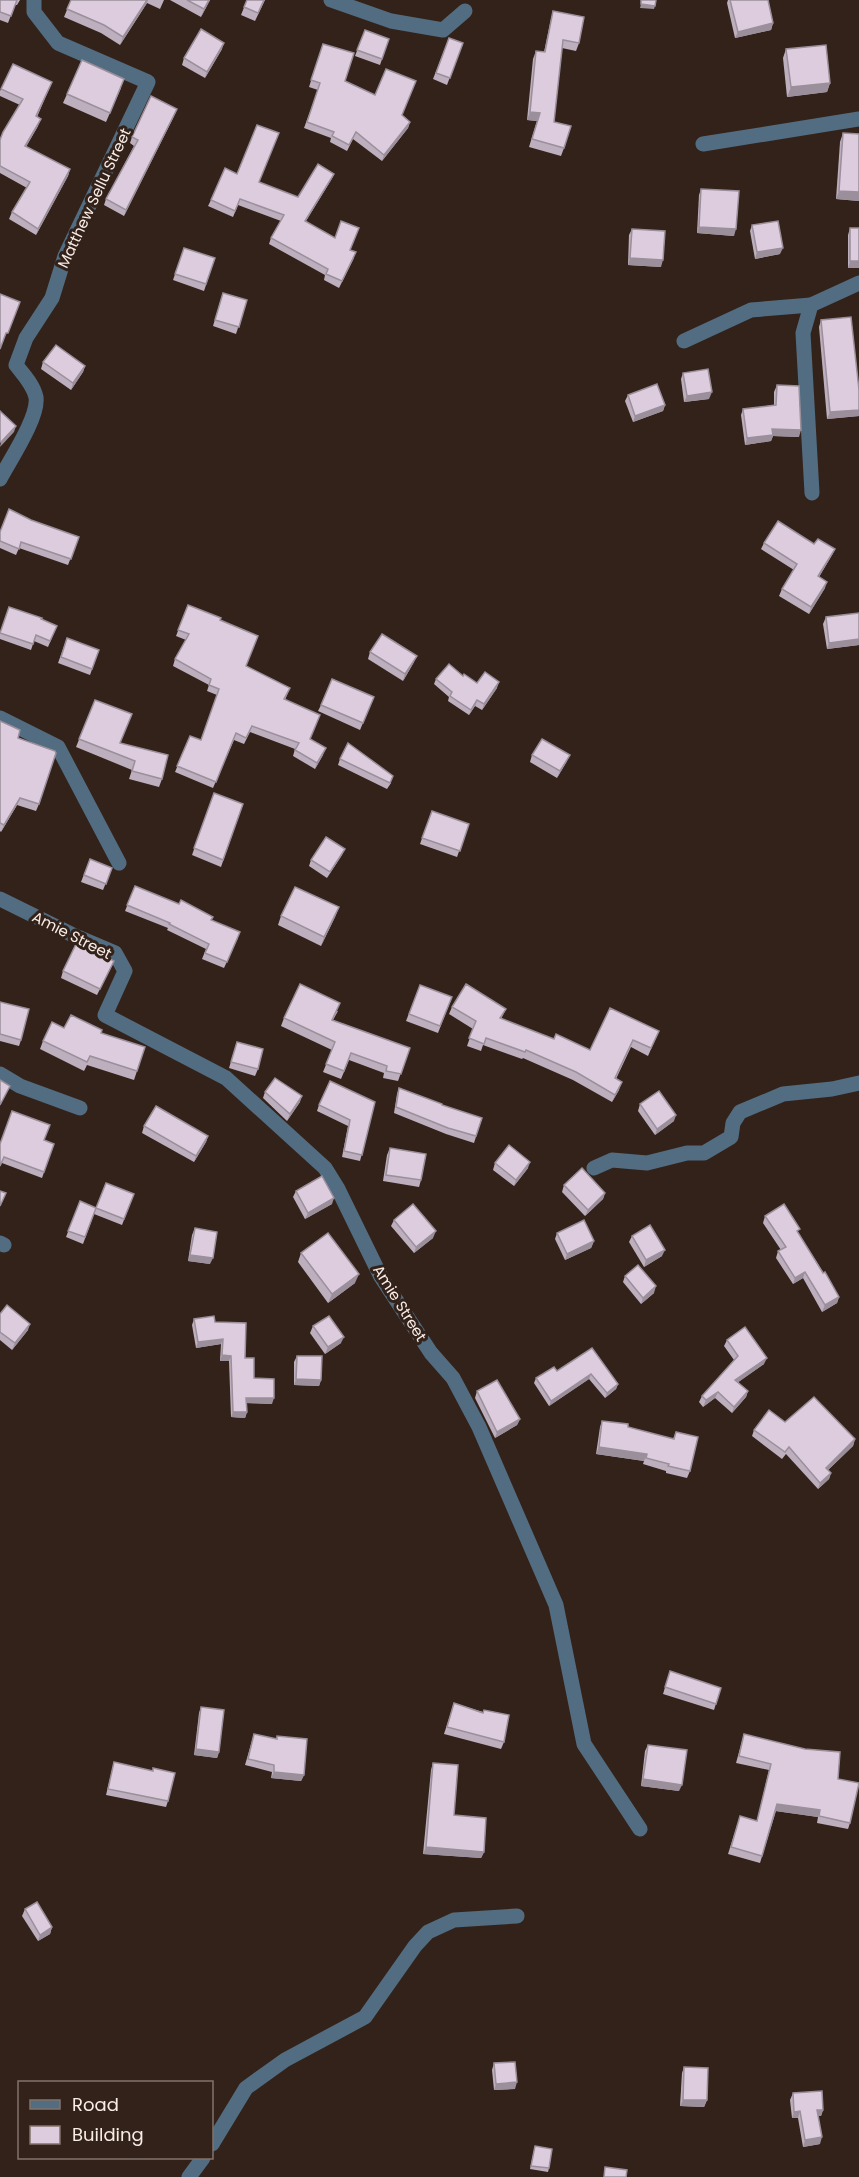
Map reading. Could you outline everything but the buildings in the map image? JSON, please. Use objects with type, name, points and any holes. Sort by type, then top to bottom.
[{"type":"street","name":"Matthew Sellu Street","points":[[0,478],[33,415],[36,398],[31,385],[16,365],[26,338],[52,298],[65,256],[148,82],[58,43],[34,12],[34,0]]},
{"type":"street","points":[[331,0],[392,21],[444,30],[465,11]]},
{"type":"street","points":[[703,144],[859,119]]},
{"type":"street","points":[[684,341],[751,310],[811,304],[859,284]]},
{"type":"street","points":[[811,304],[803,333],[812,493]]},
{"type":"street","points":[[0,718],[58,747],[118,862]]},
{"type":"street","name":"Amie Street","points":[[0,898],[75,936],[115,953],[125,971],[105,1016],[226,1078],[325,1167],[381,1277],[431,1353],[453,1378],[479,1427],[556,1605],[584,1744],[640,1829]]},
{"type":"street","points":[[0,1074],[20,1086],[80,1108]]},
{"type":"street","points":[[594,1168],[612,1160],[647,1163],[687,1153],[704,1153],[731,1137],[733,1123],[740,1112],[783,1094],[832,1089],[859,1083]]},
{"type":"street","points":[[213,2142],[246,2088],[285,2060],[365,2017],[415,1946],[428,1932],[454,1920],[517,1916]]},
{"type":"street","points":[[189,2177],[202,2159]]}]
